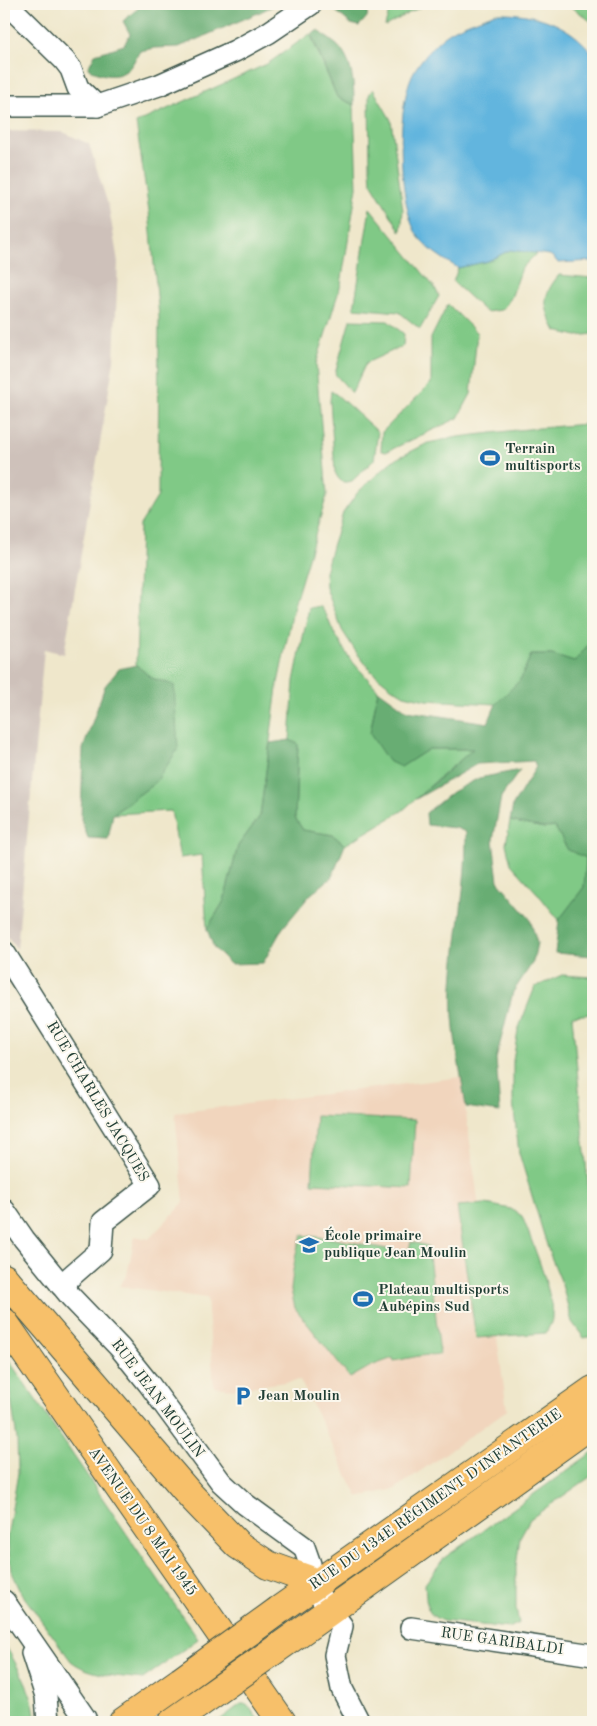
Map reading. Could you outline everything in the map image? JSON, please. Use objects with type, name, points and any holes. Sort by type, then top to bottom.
[{"type":"main road","points":[[4,1278],[192,1496],[238,1545],[268,1565],[310,1583]]},
{"type":"main road","name":"AVENUE DU 8 MAI 1945","points":[[4,1322],[282,1722]]},
{"type":"main road","name":"RUE DU 134E RÉGIMENT D'INFANTERIE","points":[[123,1722],[279,1610],[310,1583],[593,1390]]},
{"type":"main road","name":"RUE DU 134E RÉGIMENT D'INFANTERIE","points":[[173,1722],[296,1635],[336,1618],[376,1579],[593,1423]]},
{"type":"street","points":[[7,4],[64,60],[71,70],[78,88],[97,106]]},
{"type":"street","points":[[4,106],[97,106],[159,85],[235,51],[268,33],[311,4]]},
{"type":"street","name":"RUE CHARLES JACQUES","points":[[4,952],[150,1185],[103,1222],[101,1250],[61,1285]]},
{"type":"street","name":"RUE JEAN MOULIN","points":[[4,1210],[24,1239],[61,1285],[120,1348],[149,1384],[221,1482],[245,1504],[304,1547],[310,1564],[310,1583]]},
{"type":"street","points":[[310,1583],[336,1618],[335,1654],[342,1690],[359,1722]]},
{"type":"street","points":[[4,1601],[86,1722]]},
{"type":"street","name":"RUE GARIBALDI","points":[[410,1628],[593,1656]]},
{"type":"street","points":[[24,1632],[46,1696],[48,1722]]},
{"type":"shaded area","points":[[4,131],[63,132],[89,144],[109,208],[118,262],[114,360],[64,654],[44,649],[17,949],[4,932]]},
{"type":"shaded area","name":"École primaire publique Jean Moulin","points":[[461,1077],[507,1410],[395,1489],[358,1497],[300,1380],[234,1389],[214,1387],[207,1298],[119,1286],[127,1275],[135,1236],[149,1239],[184,1202],[175,1113]]},
{"type":"green space","points":[[143,4],[277,4],[179,47],[154,48],[140,51],[130,67],[117,75],[97,73],[88,68],[95,54],[124,45],[130,34],[123,21]]},
{"type":"green space","points":[[339,4],[370,4],[367,17],[359,26],[351,24],[332,8]]},
{"type":"green space","points":[[391,4],[426,4],[385,26]]},
{"type":"green space","points":[[568,4],[593,4],[593,23]]},
{"type":"green space","points":[[319,30],[337,45],[346,58],[352,73],[354,105],[337,97],[311,34]]},
{"type":"green space","points":[[310,34],[337,97],[354,105],[357,187],[341,284],[316,364],[327,495],[294,605],[277,688],[260,816],[238,846],[224,901],[207,929],[202,855],[180,858],[171,811],[113,814],[156,782],[173,685],[152,678],[136,665],[140,525],[158,496],[159,317],[149,211],[136,123],[267,64]]},
{"type":"green space","points":[[373,89],[391,120],[403,210],[401,232],[371,183],[369,95]]},
{"type":"green space","points":[[370,208],[435,288],[439,296],[420,329],[399,312],[354,308]]},
{"type":"green space","points":[[510,250],[537,253],[522,268],[511,298],[502,310],[486,312],[453,282],[458,268],[488,261]]},
{"type":"green space","points":[[559,275],[593,278],[593,334],[577,336],[556,331],[548,315],[546,302],[549,290]]},
{"type":"green space","points":[[448,304],[477,333],[471,394],[458,418],[386,452],[381,451],[382,432],[431,383],[431,338]]},
{"type":"green space","points":[[350,320],[388,321],[404,334],[403,346],[366,363],[352,393],[335,374]]},
{"type":"green space","points":[[331,391],[378,432],[374,460],[349,482],[341,481],[335,472]]},
{"type":"green space","points":[[593,424],[593,639],[574,662],[552,655],[531,655],[520,680],[496,704],[426,700],[404,695],[372,672],[342,630],[326,588],[325,572],[343,513],[358,492],[392,461],[428,443],[458,437]]},
{"type":"green space","points":[[320,606],[350,659],[378,690],[370,734],[401,767],[429,749],[474,749],[402,811],[345,845],[333,835],[303,830],[295,818],[298,745],[290,740],[294,681],[309,608]]},
{"type":"green space","points":[[593,639],[593,956],[555,953],[559,920],[584,887],[586,858],[568,850],[555,827],[544,828],[510,821],[513,805],[536,767],[534,761],[477,764],[416,799],[473,749],[429,749],[401,767],[388,761],[370,734],[378,690],[407,711],[488,723],[496,704],[520,680],[531,655],[552,655],[574,662]]},
{"type":"green space","points":[[136,665],[152,678],[174,685],[178,749],[156,782],[113,814],[108,839],[88,838],[81,819],[83,749],[105,686],[119,669]]},
{"type":"green space","points":[[290,740],[298,744],[295,818],[303,830],[333,835],[345,845],[332,877],[310,895],[282,929],[263,963],[230,964],[214,948],[207,929],[224,901],[238,846],[260,816],[270,743]]},
{"type":"green space","points":[[520,770],[501,797],[493,840],[498,881],[530,919],[537,943],[533,962],[513,992],[496,1059],[500,1112],[466,1107],[454,1031],[452,1000],[454,966],[465,870],[466,832],[456,828],[427,825],[426,813],[452,792],[479,778]]},
{"type":"green space","points":[[510,821],[544,828],[555,827],[568,850],[587,858],[584,887],[559,920],[511,864],[506,844]]},
{"type":"green space","points":[[562,975],[593,977],[593,1014],[572,1016],[593,1237],[593,1336],[584,1338],[572,1322],[561,1281],[549,1252],[519,1153],[513,1102],[513,1061],[518,1030],[535,987]]},
{"type":"green space","points":[[316,1116],[415,1120],[411,1188],[312,1183]]},
{"type":"green space","points":[[486,1204],[511,1209],[522,1216],[541,1267],[552,1308],[551,1324],[546,1333],[476,1338],[457,1206]]},
{"type":"green space","name":"Plateau multisports Aubépins Sud","points":[[302,1235],[335,1239],[408,1253],[411,1242],[428,1246],[440,1354],[394,1361],[393,1358],[371,1366],[350,1378],[295,1308],[291,1290],[297,1249]]},
{"type":"green space","points":[[4,1353],[198,1639],[143,1679],[87,1670],[71,1661],[22,1594],[11,1570],[7,1538],[18,1473],[17,1439]]},
{"type":"green space","points":[[593,1452],[593,1475],[530,1519],[520,1537],[516,1567],[516,1609],[519,1623],[509,1628],[443,1621],[432,1615],[427,1606],[425,1584],[444,1558]]},
{"type":"green space","points":[[4,1643],[30,1694],[35,1714],[34,1722],[4,1722]]},
{"type":"green space","points":[[241,1704],[247,1704],[260,1722],[217,1722]]},
{"type":"water","points":[[495,13],[537,17],[562,27],[573,34],[593,54],[593,261],[558,263],[550,255],[510,250],[488,261],[458,268],[423,243],[415,231],[409,216],[402,174],[401,149],[402,125],[409,83],[423,58],[445,35],[461,26]]},
{"type":"place","name":"Terrain multisports","points":[[490,458]]},
{"type":"place","name":"École primaire publique Jean Moulin","points":[[309,1245]]},
{"type":"place","name":"Plateau multisports Aubépins Sud","points":[[363,1299]]},
{"type":"place","name":"Jean Moulin","points":[[243,1396]]}]
